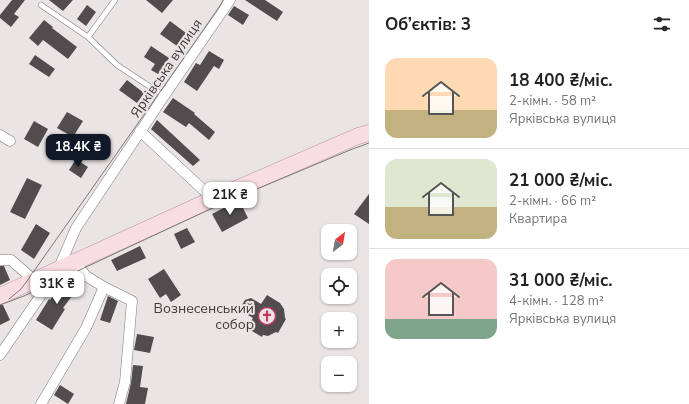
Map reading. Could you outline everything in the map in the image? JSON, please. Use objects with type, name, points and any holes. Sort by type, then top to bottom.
[{"type":"main road","points":[[0,296],[213,199],[358,136],[369,133]]},
{"type":"street","name":"Ярківська вулиця","points":[[0,355],[58,270],[76,228],[140,131],[230,0]]},
{"type":"street","points":[[140,131],[213,199]]},
{"type":"street","points":[[0,135],[10,141]]},
{"type":"street","points":[[0,260],[11,260],[35,280]]},
{"type":"street","points":[[75,262],[86,276],[132,301],[125,382],[119,404]]},
{"type":"street","points":[[42,404],[86,328],[104,287]]},
{"type":"lane","points":[[88,37],[115,0]]},
{"type":"lane","points":[[41,5],[88,37],[117,65],[164,96]]},
{"type":"building","points":[[12,0],[25,0],[14,14],[19,17],[11,27],[0,18],[0,15]]},
{"type":"building","points":[[49,0],[73,0],[63,11]]},
{"type":"building","points":[[146,0],[173,0],[162,13]]},
{"type":"building","points":[[245,0],[265,0],[283,12],[277,21]]},
{"type":"building","points":[[87,5],[96,12],[86,26],[77,19]]},
{"type":"building","points":[[234,6],[249,15],[243,25],[228,15]]},
{"type":"building","points":[[44,20],[77,47],[68,59],[43,40],[38,46],[29,38]]},
{"type":"building","points":[[170,21],[186,33],[177,46],[160,34]]},
{"type":"building","points":[[151,46],[169,58],[158,74],[151,70],[155,64],[144,57]]},
{"type":"building","points":[[209,51],[224,60],[219,69],[214,66],[197,91],[184,82],[196,63],[200,65]]},
{"type":"building","points":[[35,55],[55,69],[49,77],[29,64]]},
{"type":"building","points":[[127,80],[144,93],[137,103],[119,90]]},
{"type":"building","points":[[173,98],[195,113],[194,114],[215,132],[209,140],[189,123],[186,127],[163,112]]},
{"type":"building","points":[[67,112],[83,121],[73,137],[57,128]]},
{"type":"building","points":[[157,120],[200,160],[193,166],[151,129]]},
{"type":"building","points":[[34,121],[48,129],[38,147],[24,139]]},
{"type":"building","points":[[76,159],[88,167],[81,178],[69,170]]},
{"type":"building","points":[[27,178],[42,185],[25,219],[10,212]]},
{"type":"building","points":[[369,194],[369,224],[354,214]]},
{"type":"building","points":[[239,200],[248,218],[222,232],[212,214]]},
{"type":"building","points":[[36,224],[50,233],[34,259],[21,250]]},
{"type":"building","points":[[187,228],[195,242],[181,249],[174,234]]},
{"type":"building","points":[[140,246],[146,258],[117,271],[111,260]]},
{"type":"building","points":[[0,266],[4,266],[10,280],[0,285]]},
{"type":"building","points":[[164,269],[181,295],[171,302],[166,294],[160,298],[148,279]]},
{"type":"building","points":[[66,279],[78,288],[63,308],[65,309],[52,330],[36,320],[49,299],[50,300]]},
{"type":"building","name":"Вознесенський собор","points":[[267,295],[280,303],[284,309],[286,319],[278,333],[276,332],[268,336],[263,335],[262,337],[247,328],[253,318],[243,312],[242,305],[245,300],[251,298],[261,304]]},
{"type":"building","points":[[108,296],[118,301],[110,323],[100,320]]},
{"type":"building","points":[[0,305],[3,305],[10,320],[0,325]]},
{"type":"building","points":[[137,334],[154,337],[150,353],[134,350]]},
{"type":"building","points":[[133,365],[143,366],[140,387],[148,388],[145,404],[126,404],[131,383]]},
{"type":"building","points":[[60,385],[74,394],[68,404],[54,395]]},
{"type":"tram line","points":[[9,299],[21,289],[27,281],[219,8],[223,0]]},
{"type":"tram line","points":[[0,305],[24,296],[221,204],[369,143]]},
{"type":"place","name":"Вознесенський собор","points":[[267,316]]}]
